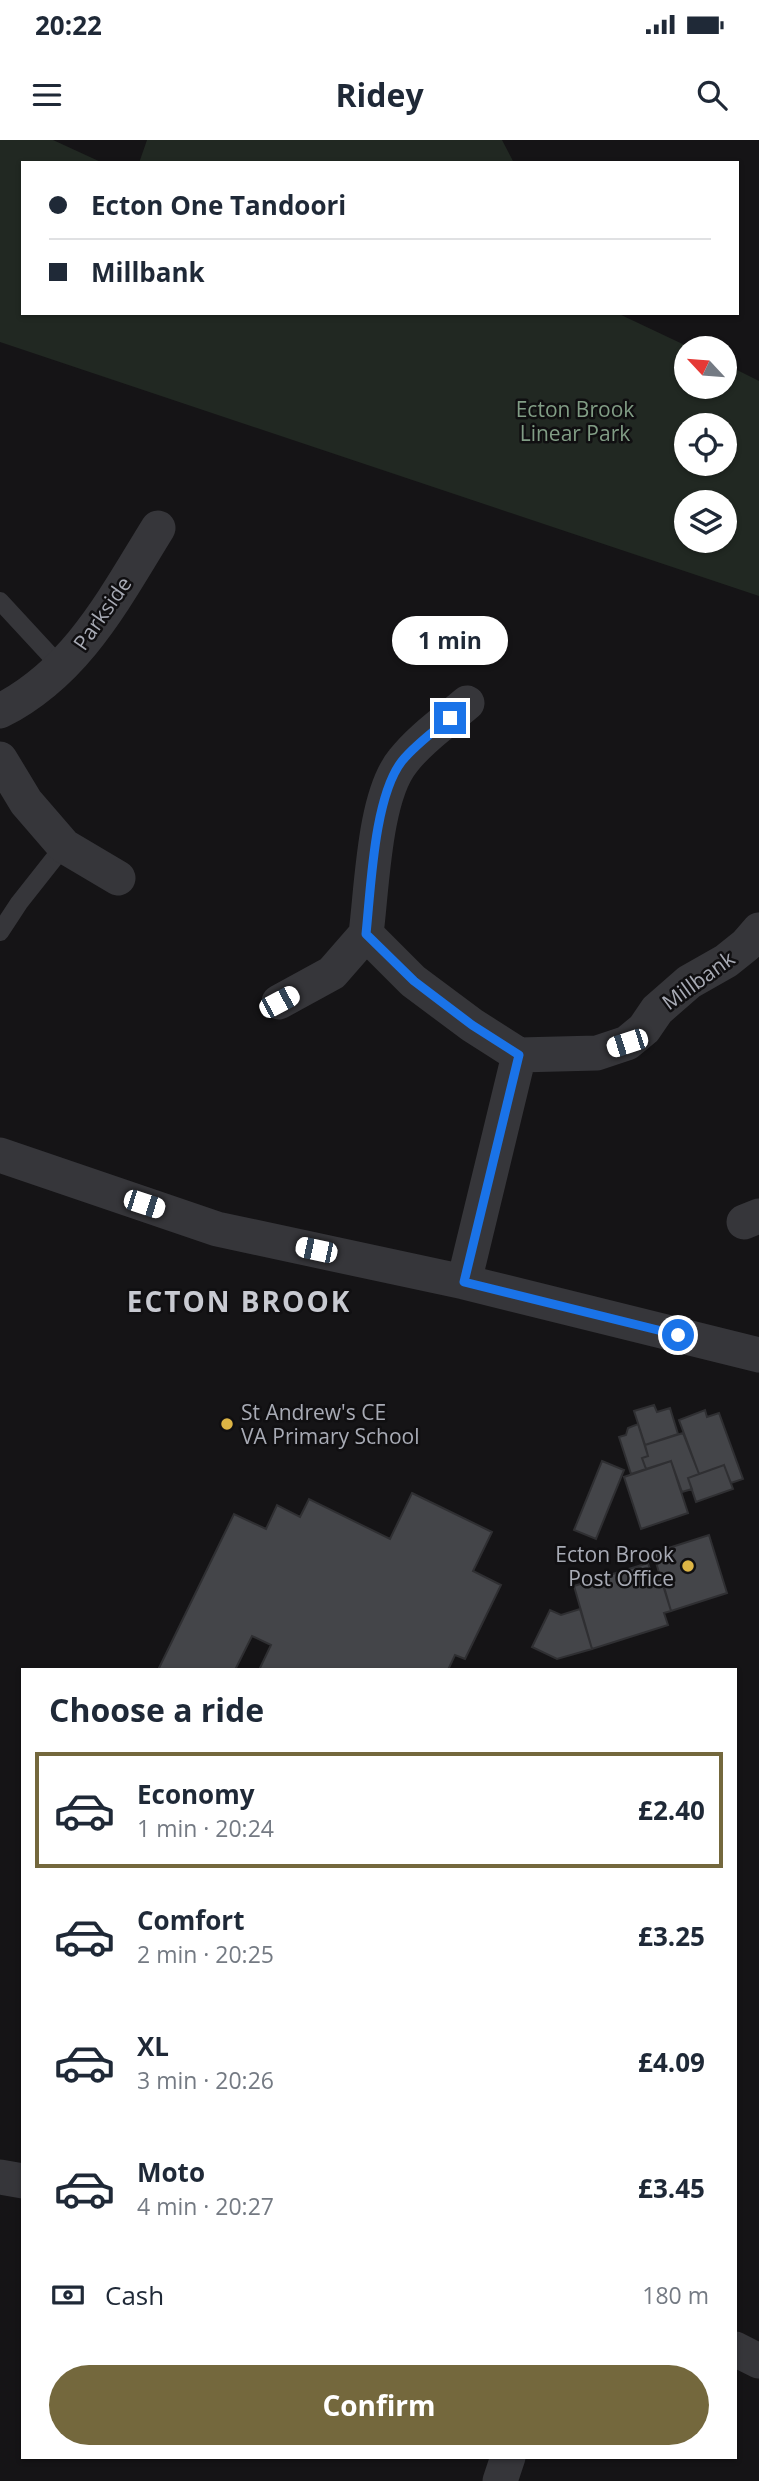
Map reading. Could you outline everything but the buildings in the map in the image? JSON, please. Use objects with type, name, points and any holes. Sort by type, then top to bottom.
[{"type":"street","name":"Parkside","points":[[0,711],[27,696],[83,645],[158,528]]},
{"type":"street","points":[[279,1002],[332,973],[366,934],[380,814],[393,777],[402,761],[467,703]]},
{"type":"street","points":[[0,759],[26,802],[64,846],[118,878]]},
{"type":"street","name":"Millbank","points":[[519,1055],[597,1053],[627,1043],[644,1029],[657,1010],[689,982],[726,961],[759,930]]},
{"type":"street","points":[[366,934],[414,981],[472,1025],[519,1055],[464,1282]]},
{"type":"street","points":[[0,1155],[217,1229],[464,1282],[759,1355]]},
{"type":"street","points":[[0,2177],[21,2181]]},
{"type":"street","points":[[737,2350],[759,2361]]},
{"type":"street","points":[[500,2481],[507,2459]]},
{"type":"lane","points":[[0,601],[61,667]]},
{"type":"lane","points":[[0,932],[64,846]]},
{"type":"green space","name":"Ecton Brook Linear Park","points":[[0,140],[53,140],[99,161],[21,161],[21,315],[621,315],[674,340],[674,399],[737,399],[737,370],[759,381],[759,596],[0,342]]},
{"type":"green space","points":[[147,140],[502,140],[513,161],[140,161]]},
{"type":"place","name":"St Andrew's CE VA Primary School","points":[[227,1424]]},
{"type":"place","name":"Ecton Brook Post Office","points":[[688,1566]]},
{"type":"district","name":"ECTON BROOK","points":[[239,1301]]},
{"type":"route","points":[[450,718],[402,761],[386,793],[380,814],[366,934],[414,981],[472,1025],[519,1055],[464,1282],[678,1335]]}]
